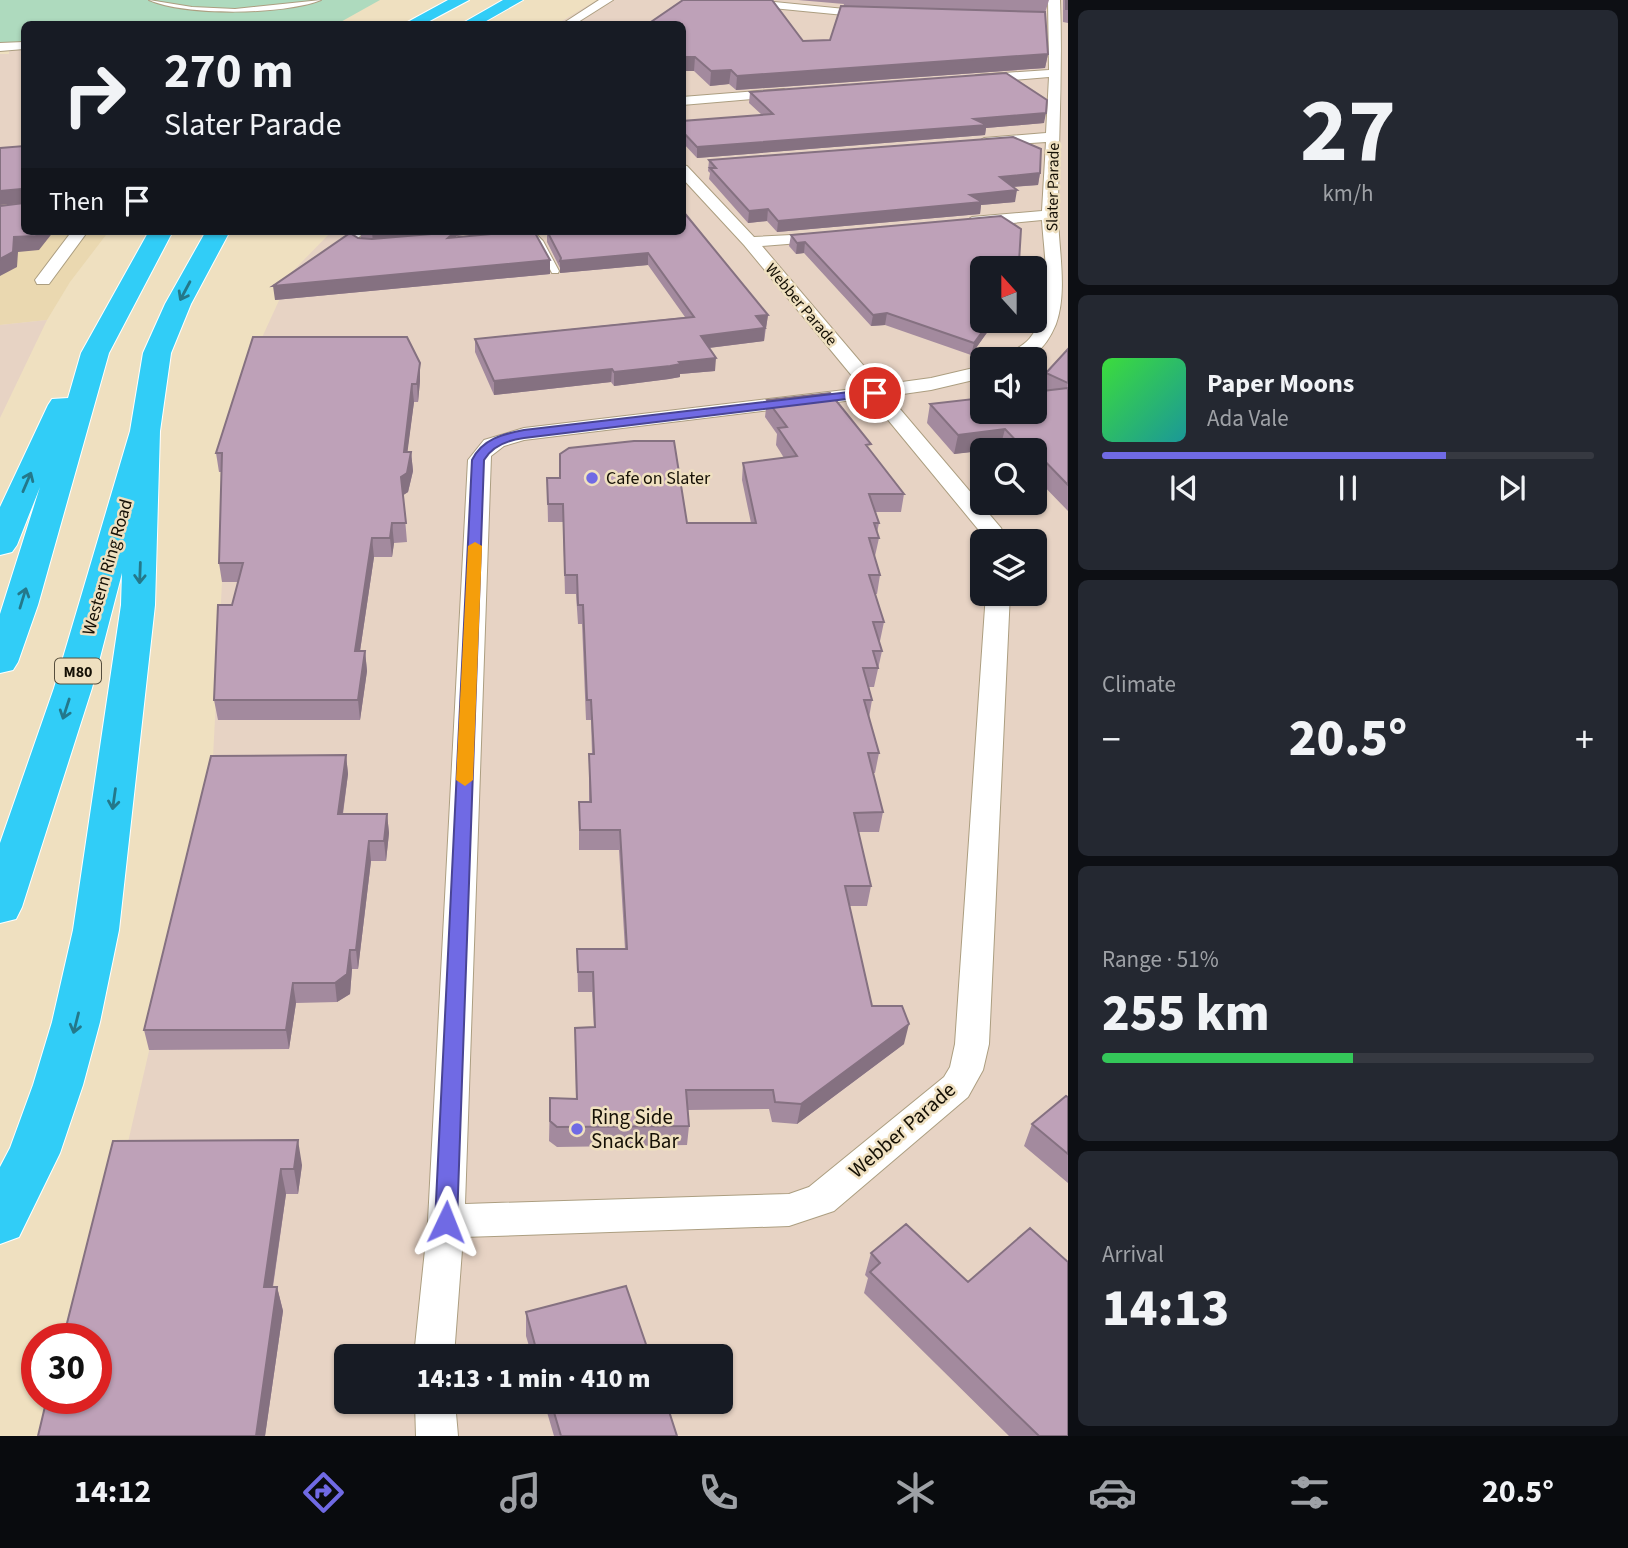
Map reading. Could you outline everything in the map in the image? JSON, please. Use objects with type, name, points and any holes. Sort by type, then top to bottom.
[{"type":"highway","points":[[416,21],[453,0]]},
{"type":"highway","points":[[417,21],[461,0]]},
{"type":"highway","points":[[458,21],[497,0]]},
{"type":"highway","points":[[476,21],[515,0]]},
{"type":"highway","points":[[0,545],[44,440],[159,235]]},
{"type":"highway","name":"Western Ring Road","points":[[0,906],[73,688],[145,431],[157,353],[178,304],[216,235]]},
{"type":"highway","points":[[0,662],[21,605],[95,353]]},
{"type":"highway","points":[[0,1220],[34,1153],[58,1085],[76,1022],[96,930],[138,605],[145,431]]},
{"type":"street","points":[[573,21],[607,0]]},
{"type":"street","points":[[720,0],[883,15]]},
{"type":"street","name":"Slater Parade","points":[[1030,347],[1036,343],[1047,324],[1054,302],[1050,215],[1054,73],[1049,20],[1054,0]]},
{"type":"street","points":[[1,51],[21,47]]},
{"type":"street","points":[[957,80],[1054,73]]},
{"type":"street","points":[[686,100],[792,92]]},
{"type":"street","points":[[967,144],[1052,137]]},
{"type":"street","name":"Webber Parade","points":[[687,167],[990,529]]},
{"type":"street","points":[[953,224],[1050,215]]},
{"type":"street","points":[[751,242],[843,234]]},
{"type":"street","points":[[43,280],[77,235]]},
{"type":"street","points":[[436,1344],[446,1222],[478,460],[482,451],[505,438],[524,434],[875,393],[970,375]]},
{"type":"street","name":"Webber Parade","points":[[446,1222],[789,1210],[821,1199],[956,1087],[966,1070],[972,1044],[997,606]]},
{"type":"street","points":[[436,1414],[437,1436]]},
{"type":"lane","points":[[152,0],[189,7],[229,9],[274,7],[318,0]]},
{"type":"lane","points":[[357,235],[352,240],[362,247],[373,248]]},
{"type":"lane","points":[[533,235],[555,271]]},
{"type":"shaded area","points":[[597,0],[1068,0],[1068,1436],[57,1436],[80,1414],[112,1414],[112,1323],[99,1323],[126,1151],[212,777],[222,582],[254,355],[292,272],[328,235],[686,235],[686,21],[562,21]]},
{"type":"shaded area","points":[[21,43],[21,160],[0,162],[0,54],[9,54],[9,44]]},
{"type":"shaded area","points":[[21,160],[21,235],[106,235],[70,282],[47,320],[0,325],[0,161]]},
{"type":"shaded area","points":[[47,320],[0,418],[0,325]]},
{"type":"green space","points":[[0,0],[380,0],[342,21],[21,21],[21,43],[0,45]]},
{"type":"building","points":[[683,0],[772,0],[803,41],[830,40],[841,6],[1045,12],[1048,54],[737,76],[731,70],[711,71],[695,57],[686,57],[686,21],[652,21]]},
{"type":"building","points":[[1006,73],[1047,100],[1046,113],[974,119],[987,125],[697,147],[686,135],[686,121],[773,114],[750,92]]},
{"type":"building","points":[[1013,137],[1041,149],[1040,173],[1000,177],[1017,190],[970,195],[982,202],[778,221],[768,209],[749,211],[710,168],[716,168],[709,160]]},
{"type":"building","points":[[21,146],[21,189],[0,191],[0,148]]},
{"type":"building","points":[[21,203],[21,235],[37,235],[14,237],[13,252],[0,259],[0,206]]},
{"type":"building","points":[[686,215],[768,315],[756,316],[765,328],[701,336],[716,358],[614,372],[612,369],[494,381],[475,339],[694,317],[648,253],[560,261],[549,235],[686,235]]},
{"type":"building","points":[[1001,216],[1021,229],[1019,256],[970,256],[970,333],[981,333],[974,343],[887,313],[873,315],[805,242],[797,243],[791,235]]},
{"type":"building","points":[[347,235],[372,239],[452,235],[448,238],[536,235],[550,260],[273,286]]},
{"type":"building","points":[[253,337],[407,337],[420,363],[417,384],[412,384],[404,452],[411,452],[407,473],[401,477],[406,523],[392,523],[390,538],[372,538],[355,651],[365,651],[358,700],[214,700],[218,605],[232,605],[243,563],[219,563],[222,453],[216,453]]},
{"type":"building","points":[[1068,349],[1068,383],[1047,372]]},
{"type":"building","points":[[1068,388],[1068,485],[1047,463],[1047,438],[1014,438],[1005,429],[958,435],[930,404],[970,399],[970,424],[1047,424],[1047,390]]},
{"type":"building","points":[[830,393],[871,444],[866,445],[904,494],[869,494],[879,523],[874,523],[879,538],[869,538],[880,575],[869,575],[884,622],[873,622],[882,651],[873,651],[878,668],[863,668],[872,700],[864,700],[879,753],[868,753],[883,812],[854,813],[871,886],[845,886],[872,1006],[902,1006],[909,1024],[801,1104],[775,1102],[773,1090],[686,1090],[689,1126],[557,1127],[550,1121],[550,1098],[577,1099],[575,1028],[595,1027],[593,972],[578,972],[577,949],[627,949],[620,830],[580,830],[579,802],[591,802],[589,754],[594,754],[591,700],[587,700],[583,605],[578,605],[577,575],[565,575],[563,504],[548,504],[547,478],[560,478],[560,454],[569,448],[634,441],[674,441],[687,523],[756,523],[743,463],[797,456],[778,428],[787,427],[767,400]]},
{"type":"building","points":[[346,755],[338,814],[387,814],[384,841],[369,841],[356,950],[350,950],[347,974],[335,983],[293,983],[286,1030],[144,1030],[211,756]]},
{"type":"building","points":[[1068,1097],[1068,1154],[1032,1124]]},
{"type":"building","points":[[298,1140],[294,1169],[281,1169],[264,1287],[277,1287],[256,1436],[38,1436],[43,1414],[112,1414],[112,1323],[67,1323],[113,1141]]},
{"type":"building","points":[[906,1224],[968,1282],[1030,1228],[1068,1262],[1068,1436],[1039,1436],[870,1272],[880,1263],[871,1253]]},
{"type":"building","points":[[626,1286],[646,1344],[535,1344],[526,1312]]},
{"type":"building","points":[[555,1414],[670,1414],[677,1436],[561,1436]]},
{"type":"slow traffic","points":[[465,780],[475,546]]},
{"type":"place","name":"Cafe on Slater","points":[[592,478]]},
{"type":"place","name":"Ring Side Snack Bar","points":[[577,1129]]},
{"type":"route","points":[[446,1222],[478,460],[482,451],[505,438],[524,434],[875,393]]}]
